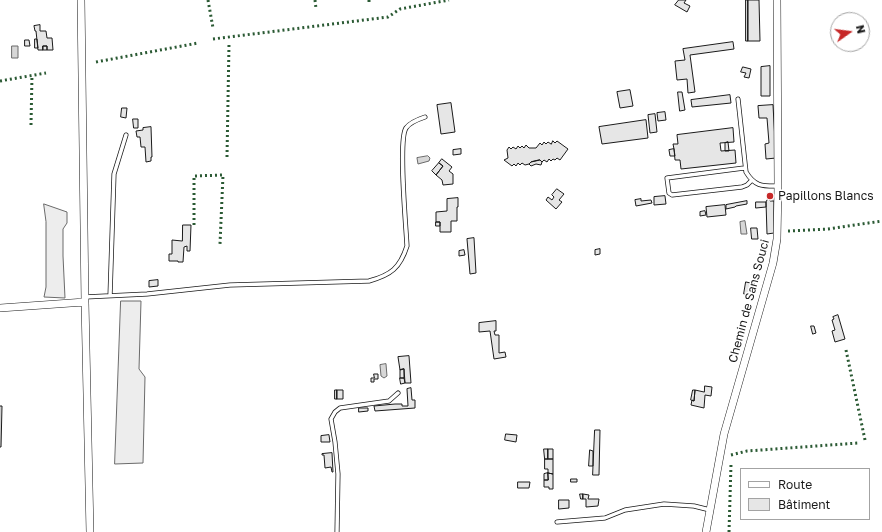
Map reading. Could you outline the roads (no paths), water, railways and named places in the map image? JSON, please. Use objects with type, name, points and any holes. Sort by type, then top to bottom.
[{"type":"street","points":[[81,0],[90,532]]},
{"type":"street","name":"Chemin de Sans Souci","points":[[706,532],[724,434],[773,263],[778,239],[777,0]]},
{"type":"street","points":[[0,308],[85,300]]},
{"type":"lane","points":[[738,99],[744,168],[752,180],[760,186],[778,186]]},
{"type":"lane","points":[[85,300],[110,296],[147,294],[230,285],[369,281],[383,277],[395,269],[404,256],[407,246],[402,149],[404,131],[407,126],[418,119],[425,117]]},
{"type":"lane","points":[[110,296],[114,174],[126,135]]},
{"type":"lane","points":[[744,168],[667,178],[669,193],[672,195],[742,188],[748,185],[752,180]]},
{"type":"lane","points":[[337,532],[338,474],[331,419],[335,412],[340,408],[389,401],[398,393]]},
{"type":"lane","points":[[558,522],[605,518],[625,510],[664,504],[694,506],[710,510]]},
{"type":"place","name":"Papillons Blancs","points":[[770,196]]}]
